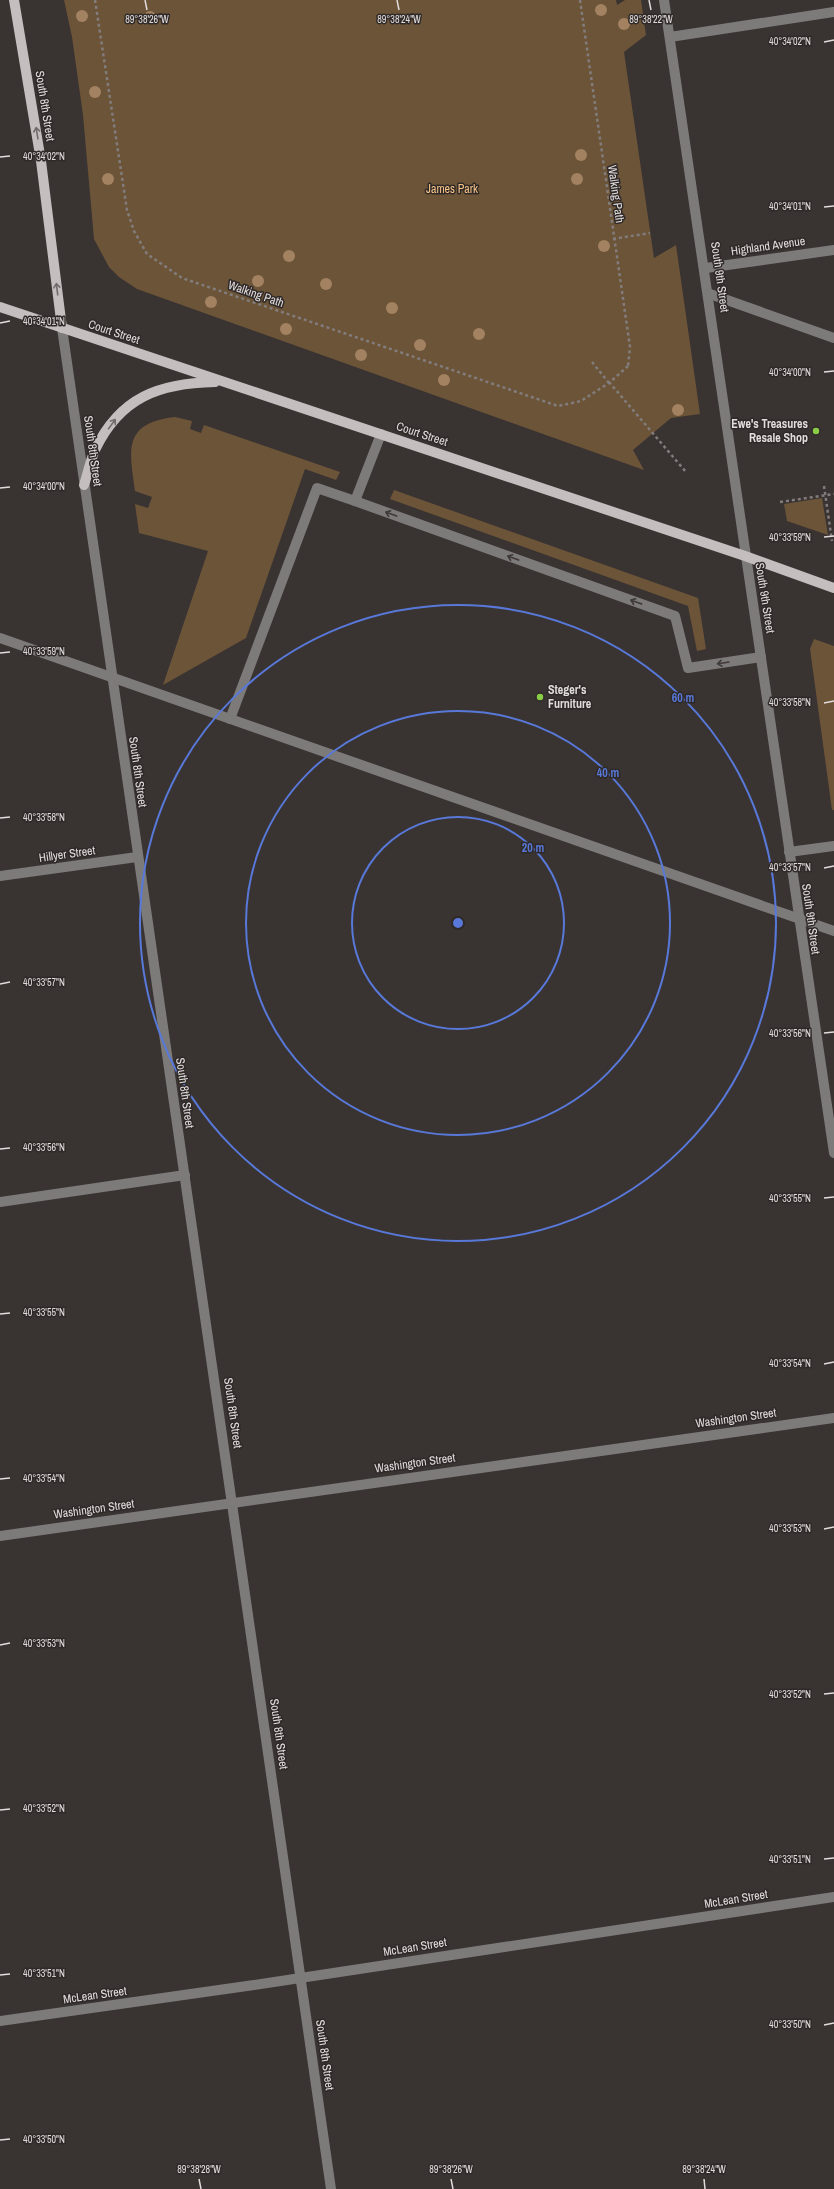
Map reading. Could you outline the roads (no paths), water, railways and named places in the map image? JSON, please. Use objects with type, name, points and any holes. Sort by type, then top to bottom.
[{"type":"main road","name":"South 8th Street","points":[[14,0],[41,161],[62,328]]},
{"type":"main road","name":"Court Street","points":[[0,307],[745,556],[834,588]]},
{"type":"main road","points":[[84,485],[95,450],[113,422],[130,405],[148,392],[187,382],[223,382]]},
{"type":"street","name":"South 9th Street","points":[[664,0],[710,294],[745,556],[834,1153]]},
{"type":"street","points":[[670,37],[834,12]]},
{"type":"street","name":"Highland Avenue","points":[[706,268],[834,250]]},
{"type":"street","points":[[710,294],[834,338]]},
{"type":"street","name":"South 8th Street","points":[[62,328],[137,857],[233,1502],[331,2189]]},
{"type":"street","points":[[355,501],[381,434]]},
{"type":"street","points":[[230,719],[317,488],[675,616],[688,668],[761,657]]},
{"type":"street","points":[[0,638],[834,931]]},
{"type":"street","points":[[789,852],[834,846]]},
{"type":"street","name":"Hillyer Street","points":[[0,876],[137,857]]},
{"type":"street","points":[[0,1202],[184,1175]]},
{"type":"street","name":"Washington Street","points":[[0,1536],[834,1418]]},
{"type":"street","name":"McLean Street","points":[[0,2021],[301,1978],[834,1897]]},
{"type":"place","name":"Ewe's Treasures Resale Shop","points":[[816,431]]},
{"type":"place","name":"Steger's Furniture","points":[[540,697]]},
{"type":"park label","name":"James Park","points":[[452,189]]}]
